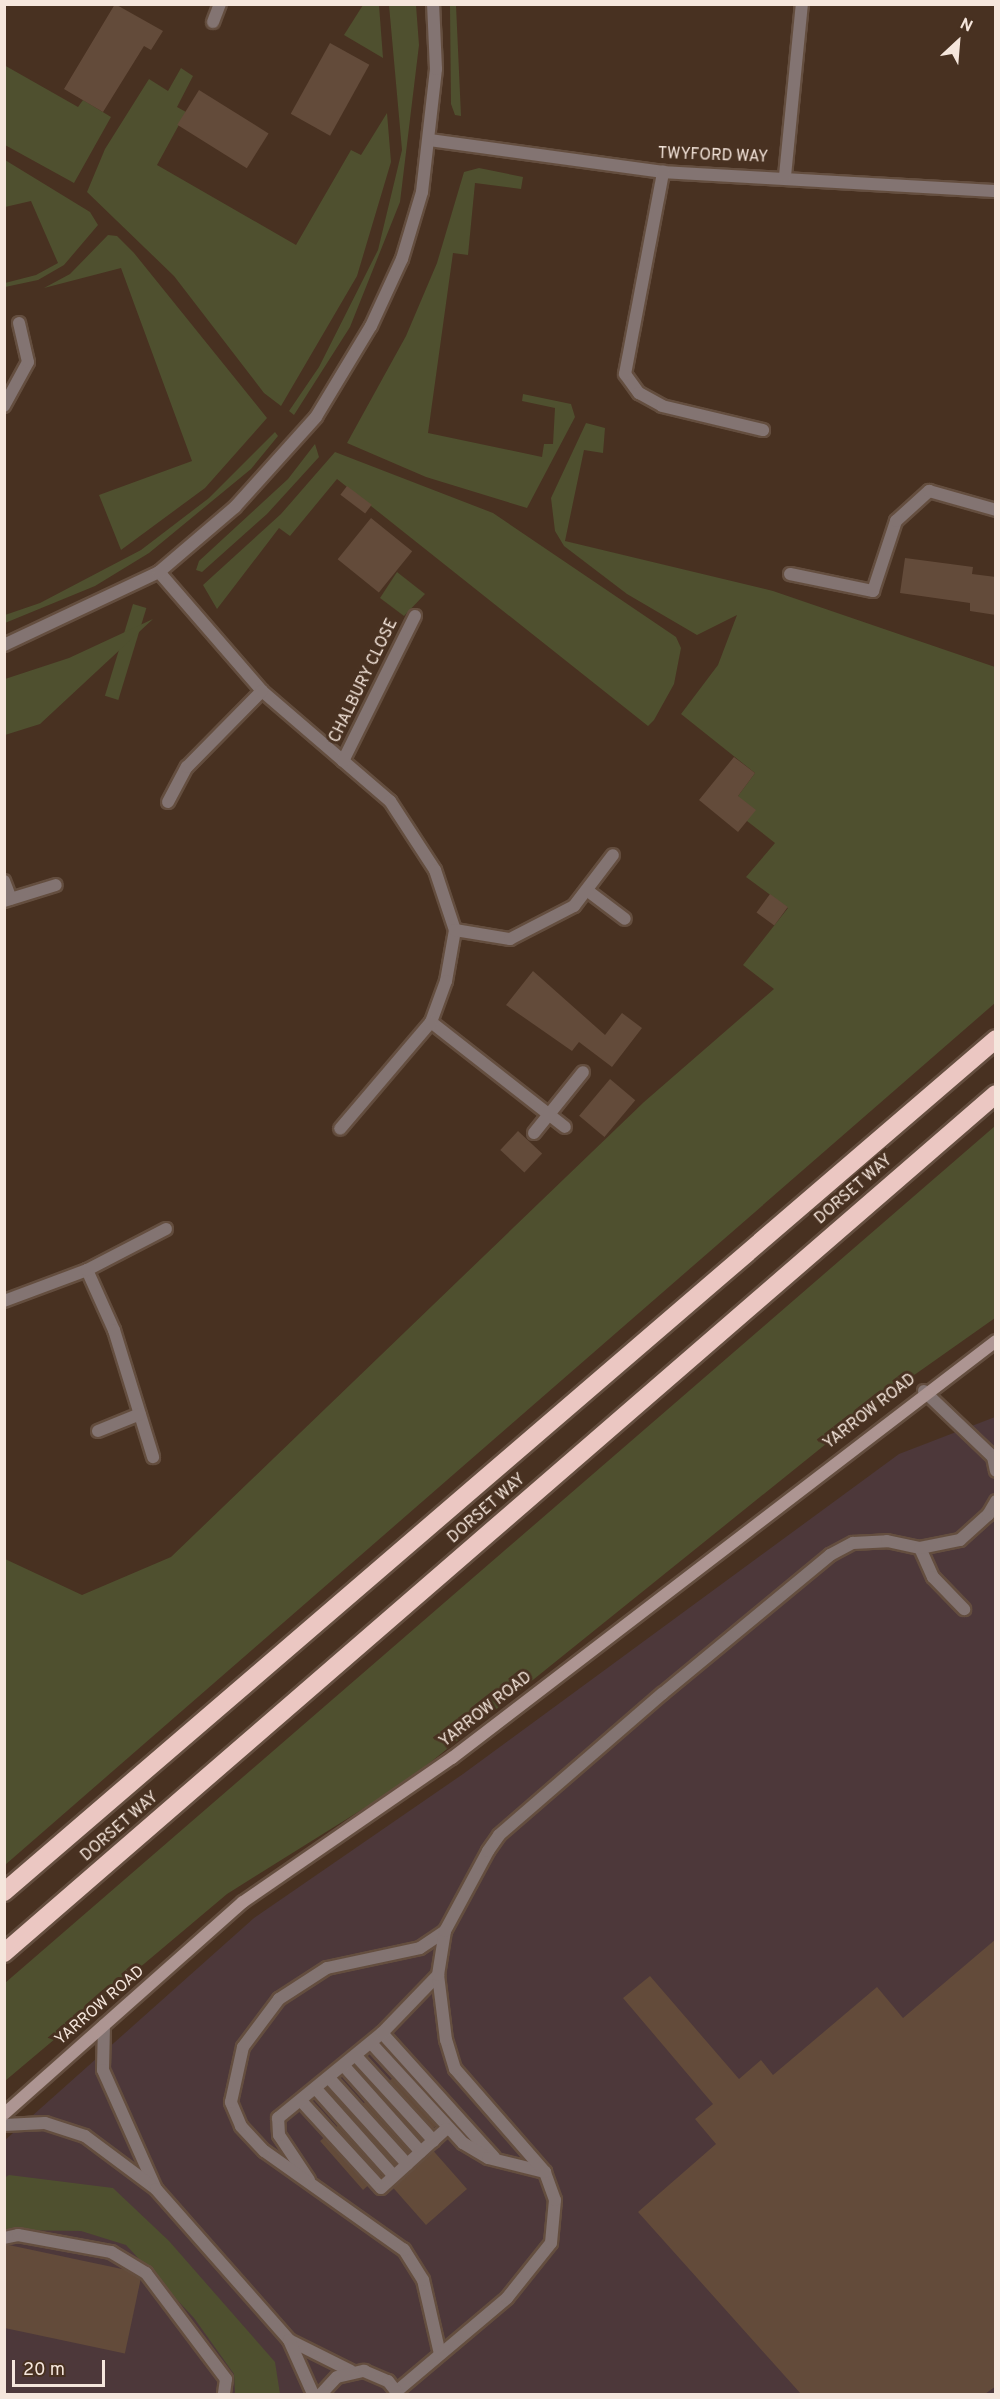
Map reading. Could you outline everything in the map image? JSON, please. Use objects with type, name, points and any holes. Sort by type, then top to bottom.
[{"type":"highway","name":"DORSET WAY","points":[[4,1892],[996,1039]]},
{"type":"highway","name":"DORSET WAY","points":[[4,1953],[996,1094]]},
{"type":"street","points":[[213,22],[220,4]]},
{"type":"street","points":[[4,645],[159,572],[272,467],[350,366],[402,259],[430,140],[436,69],[433,4]]},
{"type":"street","points":[[785,176],[802,4]]},
{"type":"street","name":"TWYFORD WAY","points":[[430,140],[663,172],[785,176],[996,191]]},
{"type":"street","points":[[663,172],[625,374],[639,393],[662,406],[763,429]]},
{"type":"street","points":[[4,406],[28,362],[19,323]]},
{"type":"street","points":[[790,574],[873,591],[896,521],[929,492],[996,510]]},
{"type":"street","name":"CHALBURY CLOSE","points":[[159,572],[262,692],[390,801],[417,836],[455,930]]},
{"type":"street","name":"CHALBURY CLOSE","points":[[343,761],[415,616]]},
{"type":"street","points":[[168,802],[188,767],[262,692]]},
{"type":"street","points":[[340,1129],[431,1022],[446,981],[455,930],[510,939],[574,906],[588,891],[613,855]]},
{"type":"street","points":[[4,881],[8,900],[56,885]]},
{"type":"street","points":[[588,891],[625,919]]},
{"type":"street","points":[[431,1022],[565,1127]]},
{"type":"street","points":[[534,1133],[583,1072]]},
{"type":"street","points":[[4,1301],[87,1270],[166,1229]]},
{"type":"street","points":[[87,1270],[140,1414],[153,1457]]},
{"type":"street","name":"YARROW ROAD","points":[[4,2114],[243,1902],[452,1758],[924,1391],[996,1341]]},
{"type":"street","points":[[924,1391],[993,1457],[996,1471]]},
{"type":"street","points":[[98,1431],[140,1414]]},
{"type":"street","points":[[289,2340],[351,2371],[377,2374],[397,2393],[507,2298],[551,2243],[555,2200],[545,2172],[455,2069],[438,1975],[445,1931],[500,1835],[773,1600],[853,1543],[887,1541],[920,1548],[960,1540],[996,1501]]},
{"type":"street","points":[[920,1548],[933,1577],[964,1609]]},
{"type":"street","points":[[440,2354],[423,2280],[404,2250],[264,2151],[241,2126],[231,2102],[243,2047],[272,2007],[305,1980],[353,1960],[420,1948],[445,1931]]},
{"type":"street","points":[[313,2186],[279,2135],[278,2118],[288,2107],[303,2103],[382,2033],[438,1975]]},
{"type":"street","points":[[104,2025],[103,2070],[156,2189]]},
{"type":"street","points":[[382,2033],[497,2161]]},
{"type":"street","points":[[370,2043],[446,2129],[497,2161],[545,2172]]},
{"type":"street","points":[[356,2056],[434,2140]]},
{"type":"street","points":[[344,2066],[421,2152]]},
{"type":"street","points":[[330,2079],[407,2164]]},
{"type":"street","points":[[316,2090],[394,2176]]},
{"type":"street","points":[[303,2103],[381,2188],[446,2129]]},
{"type":"street","points":[[4,2125],[45,2123],[85,2136],[156,2189],[289,2340],[313,2394]]},
{"type":"street","points":[[4,2238],[18,2235],[111,2252],[146,2273],[226,2379],[224,2394]]},
{"type":"street","points":[[321,2394],[351,2371]]},
{"type":"shaded area","points":[[995,1417],[995,2394],[5,2394],[4,2141],[254,1918],[463,1774],[899,1454]]},
{"type":"green space","points":[[363,5],[379,5],[383,58],[344,35]]},
{"type":"green space","points":[[389,5],[416,5],[419,45],[400,202],[350,327],[294,415],[289,411],[319,367],[378,250],[402,150]]},
{"type":"green space","points":[[450,5],[456,5],[461,116],[455,115],[451,104]]},
{"type":"green space","points":[[4,65],[78,107],[83,100],[111,117],[74,183],[5,145]]},
{"type":"green space","points":[[181,68],[193,76],[177,107],[186,112],[157,165],[296,245],[351,150],[361,155],[387,113],[391,162],[357,276],[281,406],[264,393],[174,276],[87,192],[105,149],[149,79],[168,91]]},
{"type":"green space","points":[[5,160],[90,212],[98,225],[64,265],[38,280],[5,287],[5,283],[36,275],[58,263],[31,201],[5,207]]},
{"type":"green space","points":[[479,168],[523,177],[521,189],[475,183],[468,255],[453,253],[428,433],[542,457],[544,444],[553,444],[555,408],[522,401],[523,394],[571,404],[575,417],[527,508],[426,477],[347,443],[406,336],[437,263],[464,172]]},
{"type":"green space","points":[[108,235],[117,236],[134,253],[267,418],[205,488],[121,550],[99,495],[192,461],[121,268],[44,288],[70,274]]},
{"type":"green space","points":[[586,423],[605,428],[603,453],[584,450],[565,541],[773,591],[995,667],[995,1003],[5,1865],[5,1559],[82,1595],[171,1557],[644,1102],[774,989],[743,965],[788,908],[746,877],[775,843],[747,821],[738,796],[755,773],[681,714],[718,665],[737,615],[697,635],[627,594],[564,546],[555,531],[551,498]]},
{"type":"green space","points":[[275,432],[278,436],[251,469],[149,553],[95,586],[5,623],[5,615],[40,603],[141,550],[209,498]]},
{"type":"green space","points":[[315,444],[319,457],[267,514],[202,572],[196,570],[199,561],[288,479]]},
{"type":"green space","points":[[335,452],[493,513],[676,637],[681,648],[674,684],[654,720],[648,726],[337,479],[290,536],[279,528],[217,609],[203,585],[281,514]]},
{"type":"green space","points":[[397,572],[425,594],[404,616],[380,598]]},
{"type":"green space","points":[[133,604],[146,608],[118,700],[105,696]]},
{"type":"green space","points":[[153,619],[40,724],[5,735],[5,679],[69,658]]},
{"type":"green space","points":[[995,1126],[995,1318],[893,1390],[406,1782],[227,1894],[5,2081],[5,1983]]},
{"type":"green space","points":[[9,2175],[113,2188],[169,2241],[275,2362],[280,2394],[235,2394],[234,2374],[194,2318],[126,2245],[81,2231],[5,2230],[4,2178]]},
{"type":"building","points":[[115,4],[163,31],[151,50],[144,46],[103,112],[64,89]]},
{"type":"building","points":[[330,43],[369,65],[330,136],[291,114]]},
{"type":"building","points":[[199,90],[269,133],[247,168],[177,125]]},
{"type":"building","points":[[347,486],[372,505],[365,513],[340,495]]},
{"type":"building","points":[[371,518],[412,551],[379,593],[338,559]]},
{"type":"building","points":[[905,558],[973,567],[972,574],[996,577],[996,615],[970,611],[970,603],[900,593]]},
{"type":"building","points":[[734,757],[755,773],[738,796],[756,810],[738,832],[699,800]]},
{"type":"building","points":[[770,894],[788,907],[774,926],[756,913]]},
{"type":"building","points":[[533,971],[605,1035],[622,1013],[642,1028],[612,1067],[579,1042],[572,1051],[506,1005]]},
{"type":"building","points":[[610,1079],[635,1100],[604,1137],[579,1116]]},
{"type":"building","points":[[518,1131],[542,1154],[524,1173],[500,1150]]},
{"type":"building","points":[[996,1939],[996,2386],[985,2394],[801,2394],[638,2212],[716,2144],[695,2119],[713,2104],[623,1998],[650,1976],[739,2079],[761,2060],[773,2075],[877,1987],[903,2018]]},
{"type":"building","points":[[402,2070],[444,2119],[422,2138],[467,2189],[426,2225],[381,2174],[363,2190],[320,2141]]},
{"type":"building","points":[[4,2244],[142,2273],[125,2354],[4,2328]]}]
